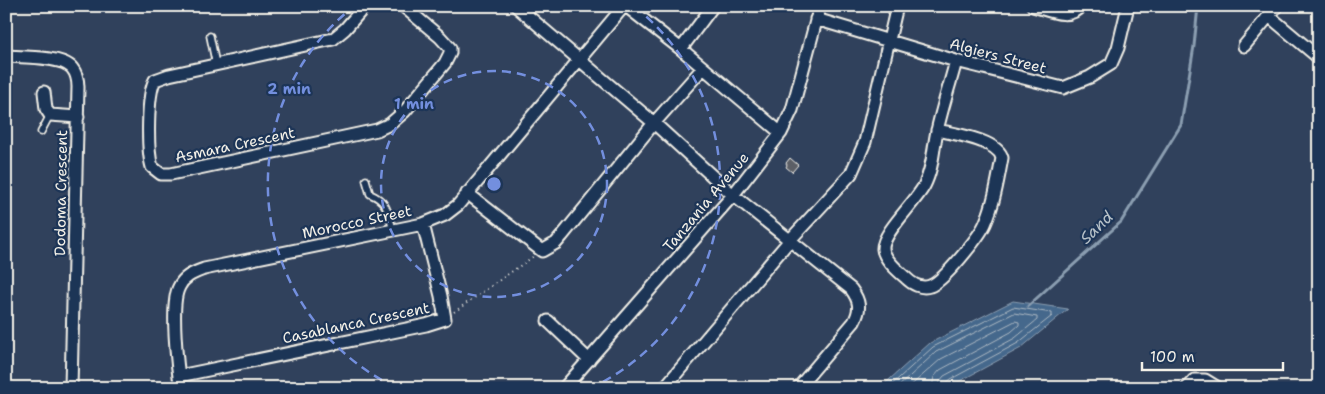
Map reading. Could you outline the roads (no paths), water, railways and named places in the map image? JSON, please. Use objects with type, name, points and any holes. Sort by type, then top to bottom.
[{"type":"street","name":"Asmara Crescent","points":[[365,6],[346,29],[333,39],[160,77],[152,85],[150,95],[149,153],[152,167],[161,174],[171,174],[377,130],[390,124],[405,111],[445,63],[450,53],[450,48],[440,37],[403,6]]},
{"type":"street","points":[[516,6],[654,123],[733,195],[851,289],[857,296],[859,313],[854,322],[798,388]]},
{"type":"street","points":[[625,6],[681,49],[781,132]]},
{"type":"street","name":"Morocco Street","points":[[180,382],[174,308],[176,292],[185,278],[204,269],[436,220],[452,210],[625,6]]},
{"type":"street","points":[[681,49],[713,6]]},
{"type":"street","name":"Tanzania Avenue","points":[[564,388],[733,195],[781,132],[792,110],[820,6]]},
{"type":"street","points":[[664,388],[790,240],[851,174],[865,142],[897,6]]},
{"type":"street","points":[[1033,6],[1066,14],[1075,12],[1080,6]]},
{"type":"street","name":"Algiers Street","points":[[816,19],[956,61],[1063,88],[1074,85],[1111,64],[1118,48],[1128,6]]},
{"type":"street","points":[[1244,46],[1277,6]]},
{"type":"street","points":[[1269,16],[1319,58]]},
{"type":"street","name":"Dodoma Crescent","points":[[6,56],[63,62],[72,67],[77,76],[78,117],[71,388]]},
{"type":"street","points":[[937,130],[989,144],[997,149],[1002,158],[991,204],[984,226],[977,238],[935,283],[929,287],[922,287],[915,285],[907,279],[887,259],[883,245],[888,233],[912,204],[925,184],[930,169],[937,130],[956,61]]},
{"type":"street","points":[[467,193],[542,251],[562,236],[654,123],[702,68]]},
{"type":"street","points":[[44,92],[46,109],[50,115],[78,117]]},
{"type":"street","name":"Casablanca Crescent","points":[[180,382],[445,319],[423,224]]},
{"type":"street","points":[[548,321],[589,360]]},
{"type":"street","points":[[1187,388],[1194,380],[1205,380],[1218,388]]},
{"type":"lane","points":[[210,36],[216,65]]},
{"type":"lane","points":[[41,132],[50,115]]},
{"type":"lane","points":[[366,180],[370,194],[382,200],[386,206],[393,230]]},
{"type":"water","points":[[1013,301],[1068,309],[1021,348],[947,388],[880,388],[930,343]]},
{"type":"waterway","name":"Sand","points":[[1028,306],[1121,222],[1181,125],[1194,46],[1198,6]]}]
